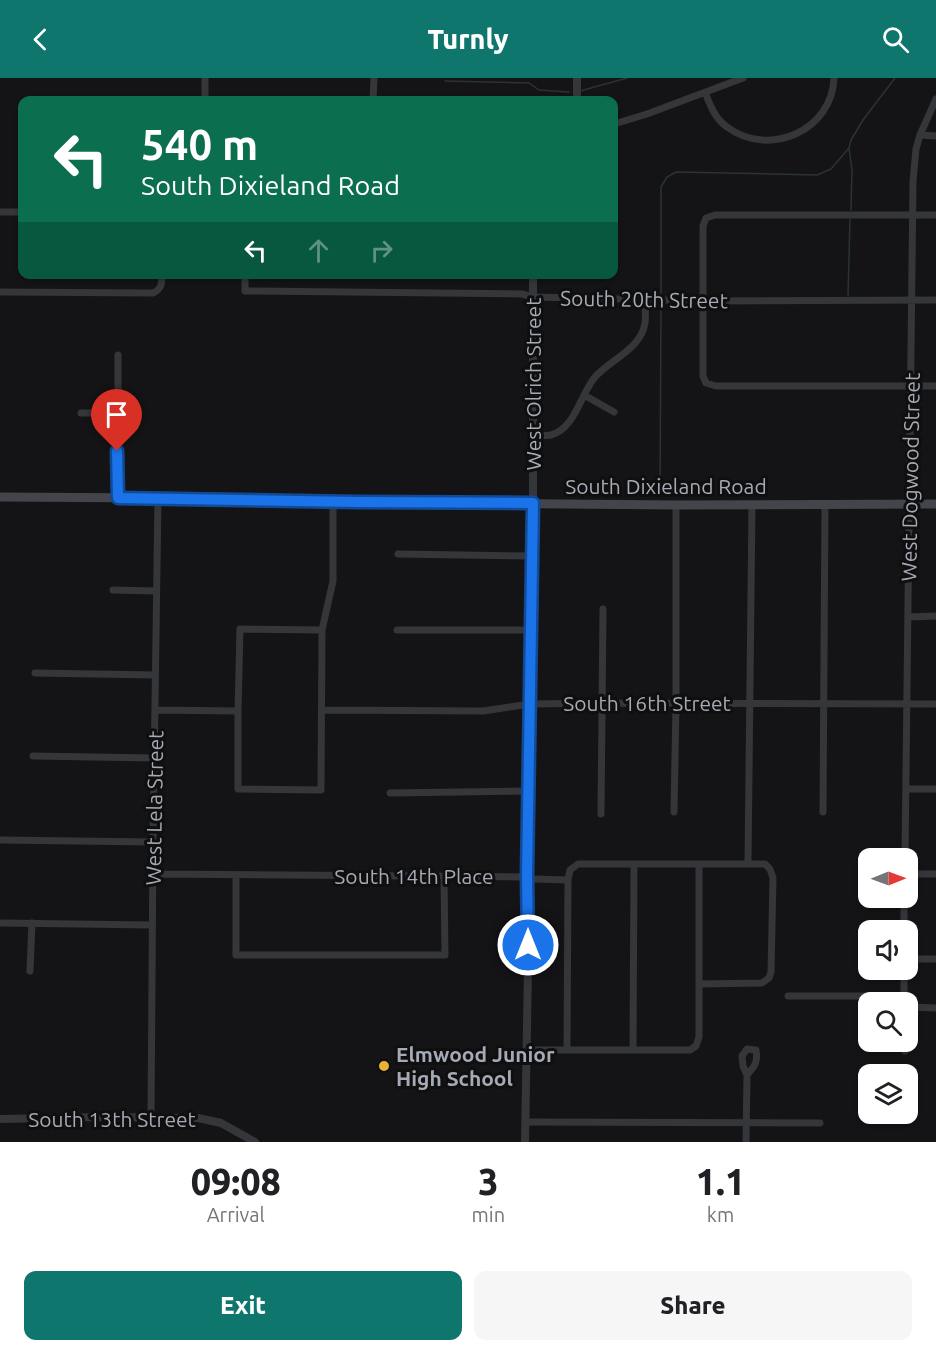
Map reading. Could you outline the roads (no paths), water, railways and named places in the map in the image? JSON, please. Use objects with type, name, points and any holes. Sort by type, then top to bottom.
[{"type":"main road","name":"South Dixieland Road","points":[[0,497],[676,505],[936,504]]},
{"type":"street","points":[[204,96],[205,78]]},
{"type":"street","points":[[373,96],[374,78]]},
{"type":"street","points":[[577,78],[577,96]]},
{"type":"street","points":[[618,123],[743,78]]},
{"type":"street","points":[[705,92],[714,113],[726,126],[755,140],[771,140],[785,138],[804,130],[818,119],[829,101],[834,78]]},
{"type":"street","name":"West Dogwood Street","points":[[905,848],[912,215],[916,149],[936,99]]},
{"type":"street","points":[[920,135],[936,136]]},
{"type":"street","points":[[0,212],[18,212]]},
{"type":"street","points":[[936,215],[715,215],[706,218],[703,226],[703,376],[706,383],[716,386],[936,386]]},
{"type":"street","points":[[0,292],[153,292],[158,291],[161,287],[162,279]]},
{"type":"street","name":"South 20th Street","points":[[245,279],[245,291],[522,294],[533,297],[703,301],[936,300]]},
{"type":"street","name":"West Olrich Street","points":[[525,1142],[533,503],[533,279]]},
{"type":"street","points":[[533,435],[550,435],[561,431],[569,423],[595,377],[638,340],[645,324],[645,300]]},
{"type":"street","points":[[118,355],[118,498]]},
{"type":"street","points":[[584,394],[614,412]]},
{"type":"street","points":[[81,413],[117,413]]},
{"type":"street","name":"West Lela Street","points":[[151,1117],[158,498]]},
{"type":"street","points":[[322,630],[240,629],[238,789],[321,790],[322,630],[333,581],[333,502]]},
{"type":"street","points":[[748,863],[752,504]]},
{"type":"street","points":[[674,812],[676,505]]},
{"type":"street","points":[[823,812],[825,505]]},
{"type":"street","points":[[399,554],[532,556]]},
{"type":"street","points":[[113,590],[156,591]]},
{"type":"street","points":[[601,814],[603,609]]},
{"type":"street","points":[[908,616],[936,616]]},
{"type":"street","points":[[397,630],[530,630]]},
{"type":"street","points":[[35,673],[155,675]]},
{"type":"street","name":"South 16th Street","points":[[322,710],[483,711],[530,704],[602,703],[936,704]]},
{"type":"street","points":[[155,710],[238,711]]},
{"type":"street","points":[[33,756],[154,758]]},
{"type":"street","points":[[906,789],[936,789]]},
{"type":"street","points":[[390,793],[529,791]]},
{"type":"street","points":[[0,840],[153,842]]},
{"type":"street","points":[[567,1050],[568,880],[570,870],[578,864],[748,863],[765,864],[771,869],[771,972],[769,978],[764,982],[699,984]]},
{"type":"street","points":[[633,1050],[634,864]]},
{"type":"street","points":[[526,1050],[690,1050],[696,1046],[699,1037],[699,864]]},
{"type":"street","name":"South 14th Place","points":[[153,874],[527,876],[534,879],[568,880]]},
{"type":"street","points":[[918,874],[936,874]]},
{"type":"street","points":[[236,876],[236,955],[445,956],[444,877]]},
{"type":"street","points":[[0,923],[152,925]]},
{"type":"street","points":[[30,971],[32,923]]},
{"type":"street","points":[[918,959],[936,959]]},
{"type":"street","points":[[788,996],[858,998]]},
{"type":"street","points":[[918,1007],[936,1008]]},
{"type":"street","points":[[746,1142],[747,1075]]},
{"type":"street","name":"South 13th Street","points":[[0,1119],[151,1117],[210,1120],[230,1127],[255,1142]]},
{"type":"street","points":[[526,1122],[820,1123]]},
{"type":"waterway","points":[[580,91],[627,78]]},
{"type":"waterway","points":[[661,298],[661,187],[667,177],[676,172],[817,175],[831,169],[849,148],[863,120],[895,78]]},
{"type":"waterway","points":[[445,81],[529,83],[539,90],[569,92]]},
{"type":"waterway","points":[[849,148],[852,170],[851,210]]},
{"type":"waterway","points":[[848,296],[850,219]]},
{"type":"waterway","points":[[660,494],[661,303]]},
{"type":"place","name":"Elmwood Junior High School","points":[[384,1066]]}]
